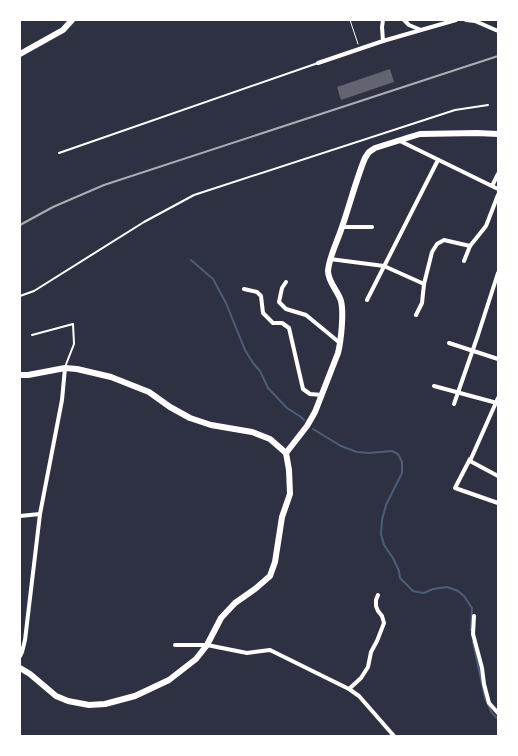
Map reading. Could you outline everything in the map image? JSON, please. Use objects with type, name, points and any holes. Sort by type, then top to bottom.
[{"type":"main road","points":[[20,54],[64,30],[72,20]]},
{"type":"main road","points":[[286,453],[307,426],[315,412],[338,353],[342,310],[341,301],[330,280],[328,270],[330,259],[365,158],[369,152],[375,148],[420,134],[498,134]]},
{"type":"main road","points":[[20,375],[28,375],[65,368],[77,369],[111,377],[149,392],[170,407],[190,418],[211,425],[252,432],[270,439],[286,453],[289,470],[290,494],[282,517],[275,562],[270,576],[235,603],[221,618],[207,644],[196,660],[169,680],[135,696],[105,704],[89,705],[68,701],[56,696],[30,674],[20,668]]},
{"type":"street","points":[[383,20],[382,26],[384,41]]},
{"type":"street","points":[[404,20],[409,25],[421,30]]},
{"type":"street","points":[[318,63],[384,41],[456,20]]},
{"type":"street","points":[[466,20],[475,21],[498,31]]},
{"type":"street","points":[[398,140],[498,189]]},
{"type":"street","points":[[367,300],[438,160]]},
{"type":"street","points":[[492,186],[498,174]]},
{"type":"street","points":[[464,261],[470,246],[486,226],[498,195]]},
{"type":"street","points":[[342,227],[372,227]]},
{"type":"street","points":[[416,315],[422,304],[424,284],[432,252],[437,244],[444,240],[470,246]]},
{"type":"street","points":[[330,259],[384,266],[424,284]]},
{"type":"street","points":[[454,404],[498,274]]},
{"type":"street","points":[[286,282],[282,288],[279,302],[286,309],[306,315],[340,343]]},
{"type":"street","points":[[244,289],[257,292],[261,296],[263,313],[273,323],[282,323],[289,328],[303,389],[310,394],[322,395]]},
{"type":"street","points":[[449,343],[498,359]]},
{"type":"street","points":[[20,656],[26,640],[40,514],[62,400],[65,368]]},
{"type":"street","points":[[434,386],[497,400],[470,461],[498,476]]},
{"type":"street","points":[[473,454],[455,488],[498,503]]},
{"type":"street","points":[[20,516],[40,514]]},
{"type":"street","points":[[348,690],[368,667],[371,652],[377,642],[384,623],[383,618],[376,606],[378,595]]},
{"type":"street","points":[[474,616],[473,634],[482,668],[484,684],[489,702],[498,713]]},
{"type":"street","points":[[175,645],[207,644],[247,653],[270,650],[359,696],[394,736]]},
{"type":"lane","points":[[59,153],[318,63]]},
{"type":"lane","points":[[20,296],[34,291],[144,222],[194,195],[455,110],[488,105]]},
{"type":"lane","points":[[32,335],[73,324],[74,344],[65,368]]},
{"type":"path","points":[[350,20],[360,49]]},
{"type":"building","points":[[390,69],[394,82],[341,100],[337,87]]},
{"type":"waterway","points":[[191,260],[213,279],[226,303],[245,350],[260,371],[268,388],[287,408],[304,420]]},
{"type":"waterway","points":[[313,429],[341,446],[357,452],[369,453],[392,451],[398,454],[402,462],[402,473],[386,505],[382,520],[381,534],[384,545],[393,558],[399,571],[400,578],[413,591],[424,593],[433,589],[447,587],[458,591],[464,596],[472,608],[471,630]]},
{"type":"waterway","points":[[473,642],[485,698],[492,713],[498,719]]},
{"type":"railway","points":[[20,225],[53,207],[104,185],[498,56]]}]
